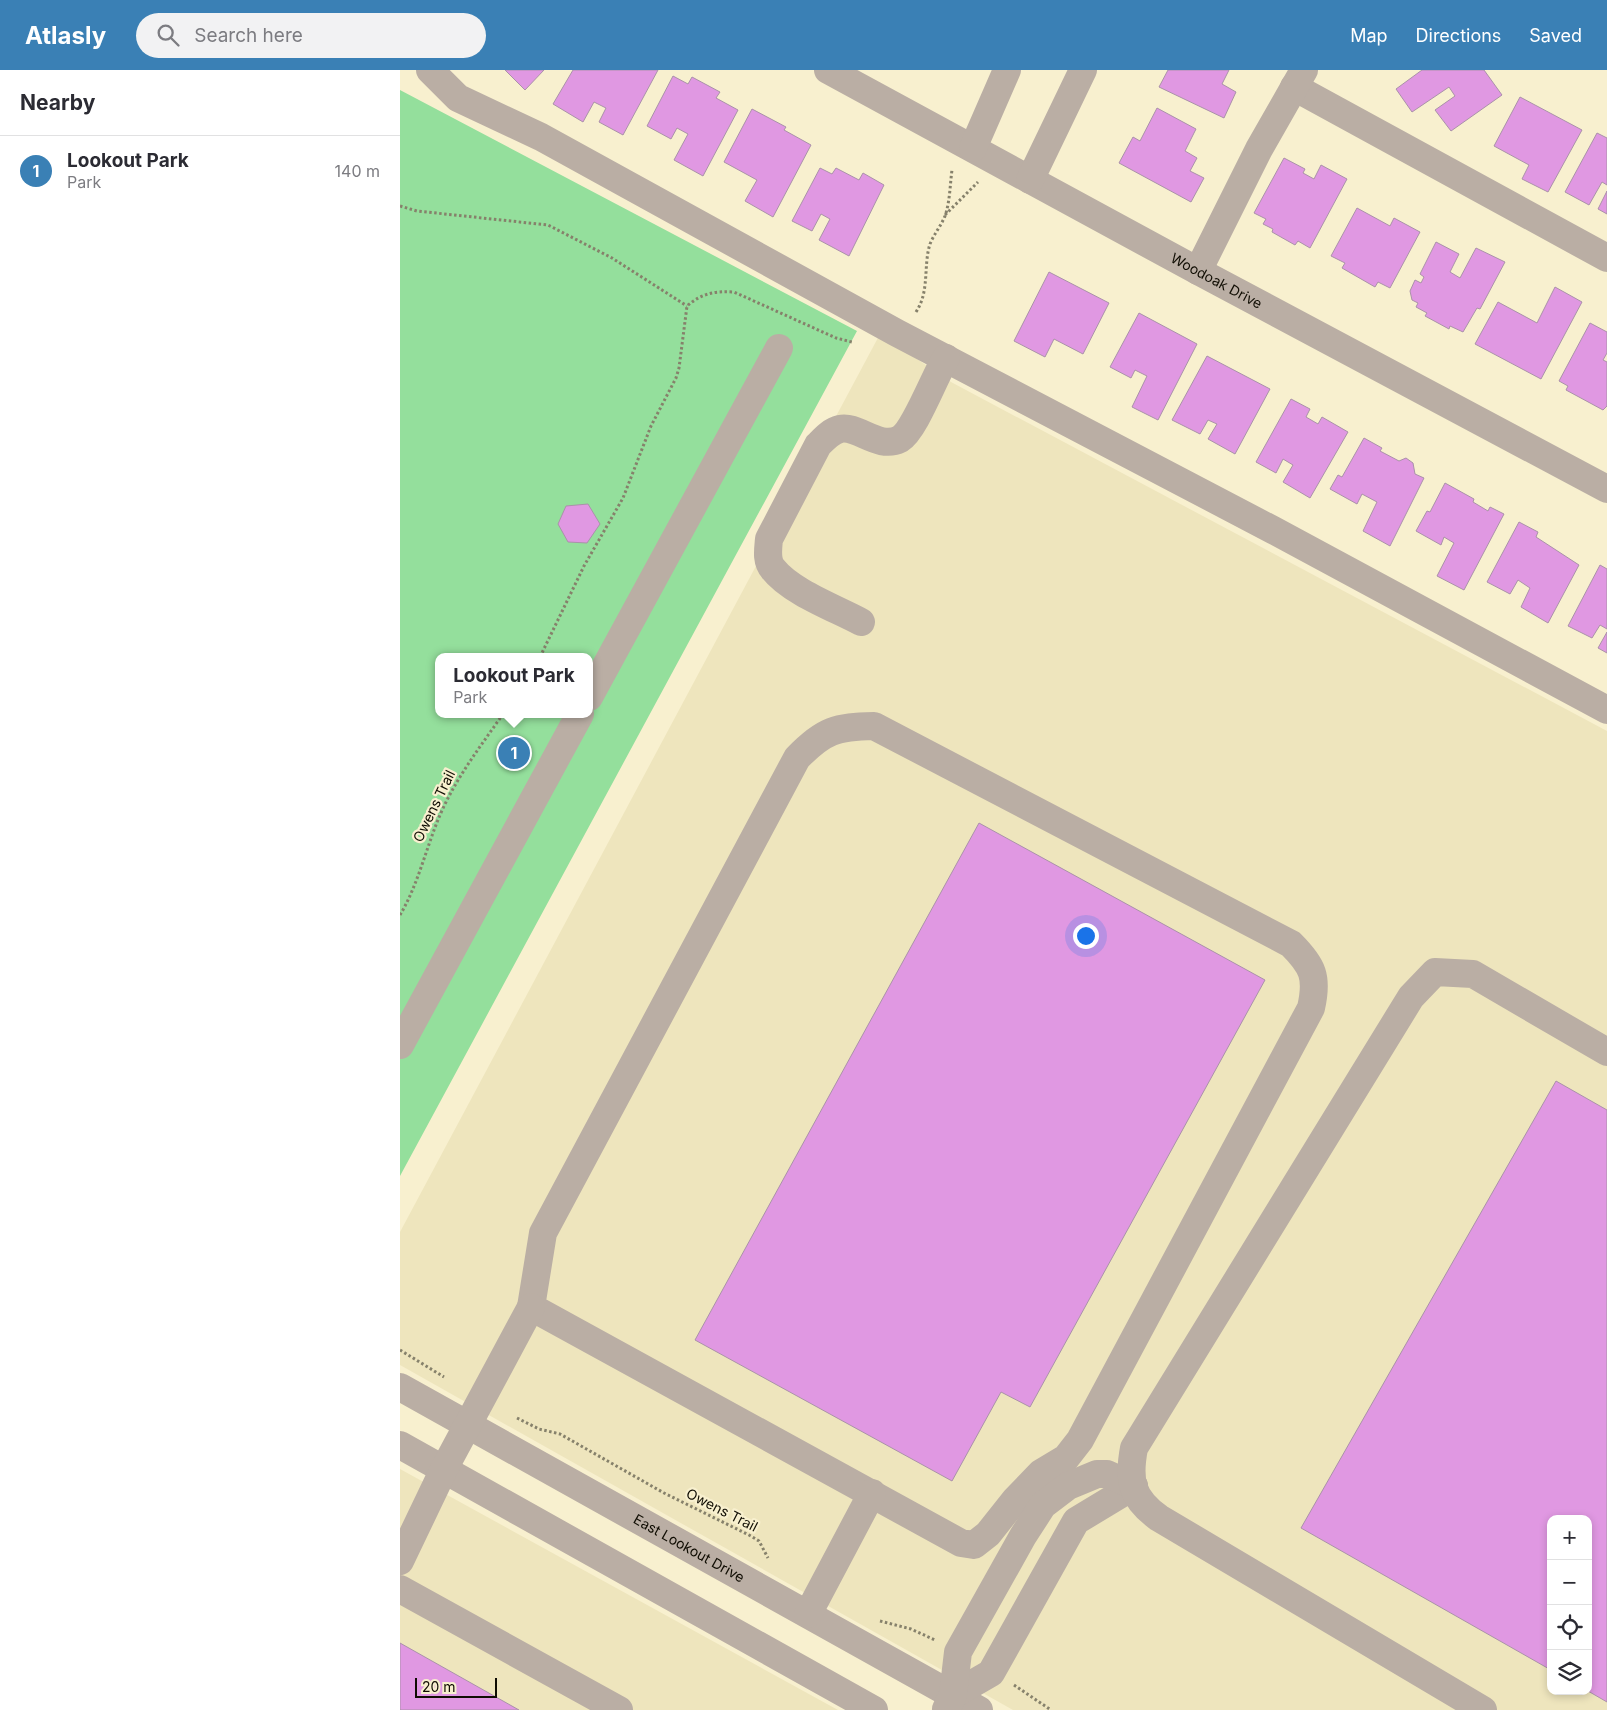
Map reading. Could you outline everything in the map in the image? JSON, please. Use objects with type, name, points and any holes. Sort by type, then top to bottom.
[{"type":"street","points":[[430,70],[458,98],[541,137],[946,358],[1273,530],[1607,710]]},
{"type":"street","name":"Woodoak Drive","points":[[828,70],[1198,272],[1607,489]]},
{"type":"street","points":[[973,148],[1007,70]]},
{"type":"street","points":[[1030,180],[1084,70]]},
{"type":"street","points":[[1198,272],[1259,149],[1299,79],[1607,258]]},
{"type":"street","points":[[593,691],[779,348]]},
{"type":"street","points":[[861,622],[791,585],[772,569],[767,557],[769,539],[818,445],[840,428],[851,430],[868,438],[884,441],[899,439],[910,429],[946,358]]},
{"type":"street","points":[[400,1044],[578,718]]},
{"type":"street","points":[[400,1562],[444,1469],[531,1307],[543,1233],[797,758],[813,742],[827,732],[852,727],[874,726],[1291,944],[1304,957],[1313,972],[1315,990],[1311,1008],[1080,1440],[1066,1458],[1041,1473],[1015,1500],[988,1534],[974,1545],[961,1543],[531,1307]]},
{"type":"street","points":[[1482,1710],[1159,1518],[1143,1506],[1134,1486],[1130,1469],[1134,1448],[1411,997],[1435,972],[1473,974],[1607,1052]]},
{"type":"street","name":"East Lookout Drive","points":[[400,1387],[468,1427],[808,1614],[950,1703],[980,1710]]},
{"type":"street","points":[[400,1445],[874,1710]]},
{"type":"street","points":[[950,1703],[958,1652],[1023,1536],[1043,1506],[1068,1486],[1097,1474],[1108,1474],[1134,1486]]},
{"type":"street","points":[[950,1703],[991,1673],[1076,1521],[1134,1486]]},
{"type":"street","points":[[808,1614],[872,1494]]},
{"type":"street","points":[[400,1590],[619,1710]]},
{"type":"path","points":[[945,216],[979,181]]},
{"type":"path","points":[[400,206],[418,211],[548,225],[612,258],[687,306]]},
{"type":"path","name":"Owens Trail","points":[[400,916],[414,888],[422,859],[452,790],[500,718]]},
{"type":"path","name":"Owens Trail","points":[[400,1350],[539,1429],[560,1434],[664,1493],[749,1535],[758,1541],[771,1561]]},
{"type":"path","points":[[876,1620],[911,1628],[958,1652]]},
{"type":"path","points":[[991,1673],[1038,1699],[1051,1710]]},
{"type":"shaded area","points":[[880,334],[951,382],[1607,731],[1607,1710],[1013,1710],[400,1365],[400,1232]]},
{"type":"shaded area","points":[[400,1469],[838,1710],[400,1710]]},
{"type":"green space","points":[[400,90],[857,331],[400,1176]]},
{"type":"building","points":[[505,70],[544,70],[525,90]]},
{"type":"building","points":[[573,70],[658,70],[623,135],[599,122],[606,108],[594,102],[583,122],[553,104]]},
{"type":"building","points":[[1168,70],[1229,70],[1222,84],[1236,92],[1224,118],[1159,87]]},
{"type":"building","points":[[1422,70],[1484,70],[1502,95],[1451,131],[1435,110],[1455,96],[1449,87],[1412,112],[1396,89]]},
{"type":"building","points":[[673,76],[688,84],[692,77],[720,92],[716,98],[738,110],[703,176],[674,160],[688,134],[677,128],[671,139],[647,126]]},
{"type":"building","points":[[1520,97],[1582,130],[1548,192],[1522,179],[1529,165],[1494,146]]},
{"type":"building","points":[[1157,108],[1196,129],[1185,151],[1197,158],[1190,171],[1204,178],[1191,202],[1119,163],[1133,137],[1140,141]]},
{"type":"building","points":[[752,109],[786,127],[784,130],[811,145],[773,217],[745,201],[757,180],[724,162]]},
{"type":"building","points":[[1597,133],[1607,138],[1607,185],[1602,182],[1589,205],[1565,192]]},
{"type":"building","points":[[1284,158],[1305,169],[1303,173],[1314,179],[1321,165],[1347,179],[1310,248],[1298,241],[1295,245],[1272,232],[1273,229],[1263,224],[1266,219],[1254,213]]},
{"type":"building","points":[[820,168],[832,174],[836,168],[859,180],[863,173],[884,185],[849,256],[819,240],[830,219],[821,214],[812,231],[792,221]]},
{"type":"building","points":[[1607,191],[1607,214],[1598,209]]},
{"type":"building","points":[[1357,208],[1390,226],[1394,218],[1420,232],[1390,288],[1378,282],[1375,287],[1342,268],[1345,263],[1331,256]]},
{"type":"building","points":[[1436,242],[1459,254],[1450,272],[1460,278],[1476,248],[1505,262],[1480,309],[1477,308],[1463,332],[1450,326],[1449,329],[1425,316],[1427,313],[1416,307],[1418,303],[1412,300],[1410,291],[1415,280],[1421,283],[1424,277],[1420,274]]},
{"type":"building","points":[[1049,272],[1109,303],[1083,354],[1054,339],[1045,357],[1014,341]]},
{"type":"building","points":[[1555,287],[1582,302],[1541,379],[1475,344],[1498,302],[1537,323]]},
{"type":"building","points":[[1139,313],[1197,344],[1158,420],[1132,407],[1147,376],[1135,370],[1131,378],[1110,367]]},
{"type":"building","points":[[1590,323],[1607,332],[1607,353],[1603,360],[1607,362],[1607,406],[1603,410],[1566,390],[1568,386],[1559,381]]},
{"type":"building","points":[[1207,356],[1270,389],[1235,454],[1208,439],[1217,424],[1208,420],[1200,434],[1172,420]]},
{"type":"building","points":[[1291,399],[1310,409],[1306,417],[1318,424],[1322,417],[1348,432],[1310,498],[1283,482],[1293,465],[1283,459],[1276,473],[1256,462]]},
{"type":"building","points":[[1364,438],[1382,448],[1380,451],[1399,461],[1406,458],[1413,463],[1415,474],[1424,478],[1390,546],[1363,531],[1377,502],[1362,494],[1357,504],[1330,489],[1338,475],[1342,477]]},
{"type":"building","points":[[1445,483],[1474,499],[1473,502],[1488,511],[1490,507],[1504,514],[1464,590],[1437,576],[1454,543],[1444,537],[1441,545],[1416,531],[1427,511],[1430,512]]},
{"type":"building","points":[[588,504],[600,524],[587,543],[568,542],[558,524],[566,506]]},
{"type":"building","points":[[1519,522],[1538,532],[1536,537],[1579,565],[1548,623],[1521,607],[1530,588],[1518,580],[1510,594],[1487,582]]},
{"type":"building","points":[[1600,565],[1607,569],[1607,629],[1600,625],[1592,638],[1568,626]]},
{"type":"building","points":[[1607,632],[1607,653],[1598,648]]},
{"type":"building","points":[[979,823],[1265,980],[1030,1407],[1001,1392],[952,1481],[695,1340]]},
{"type":"building","points":[[1556,1081],[1607,1110],[1607,1702],[1592,1693],[1592,1515],[1547,1515],[1547,1668],[1301,1528]]},
{"type":"building","points":[[400,1643],[519,1710],[400,1710]]},
{"type":"place","name":"Lookout Park","points":[[514,753]]}]
